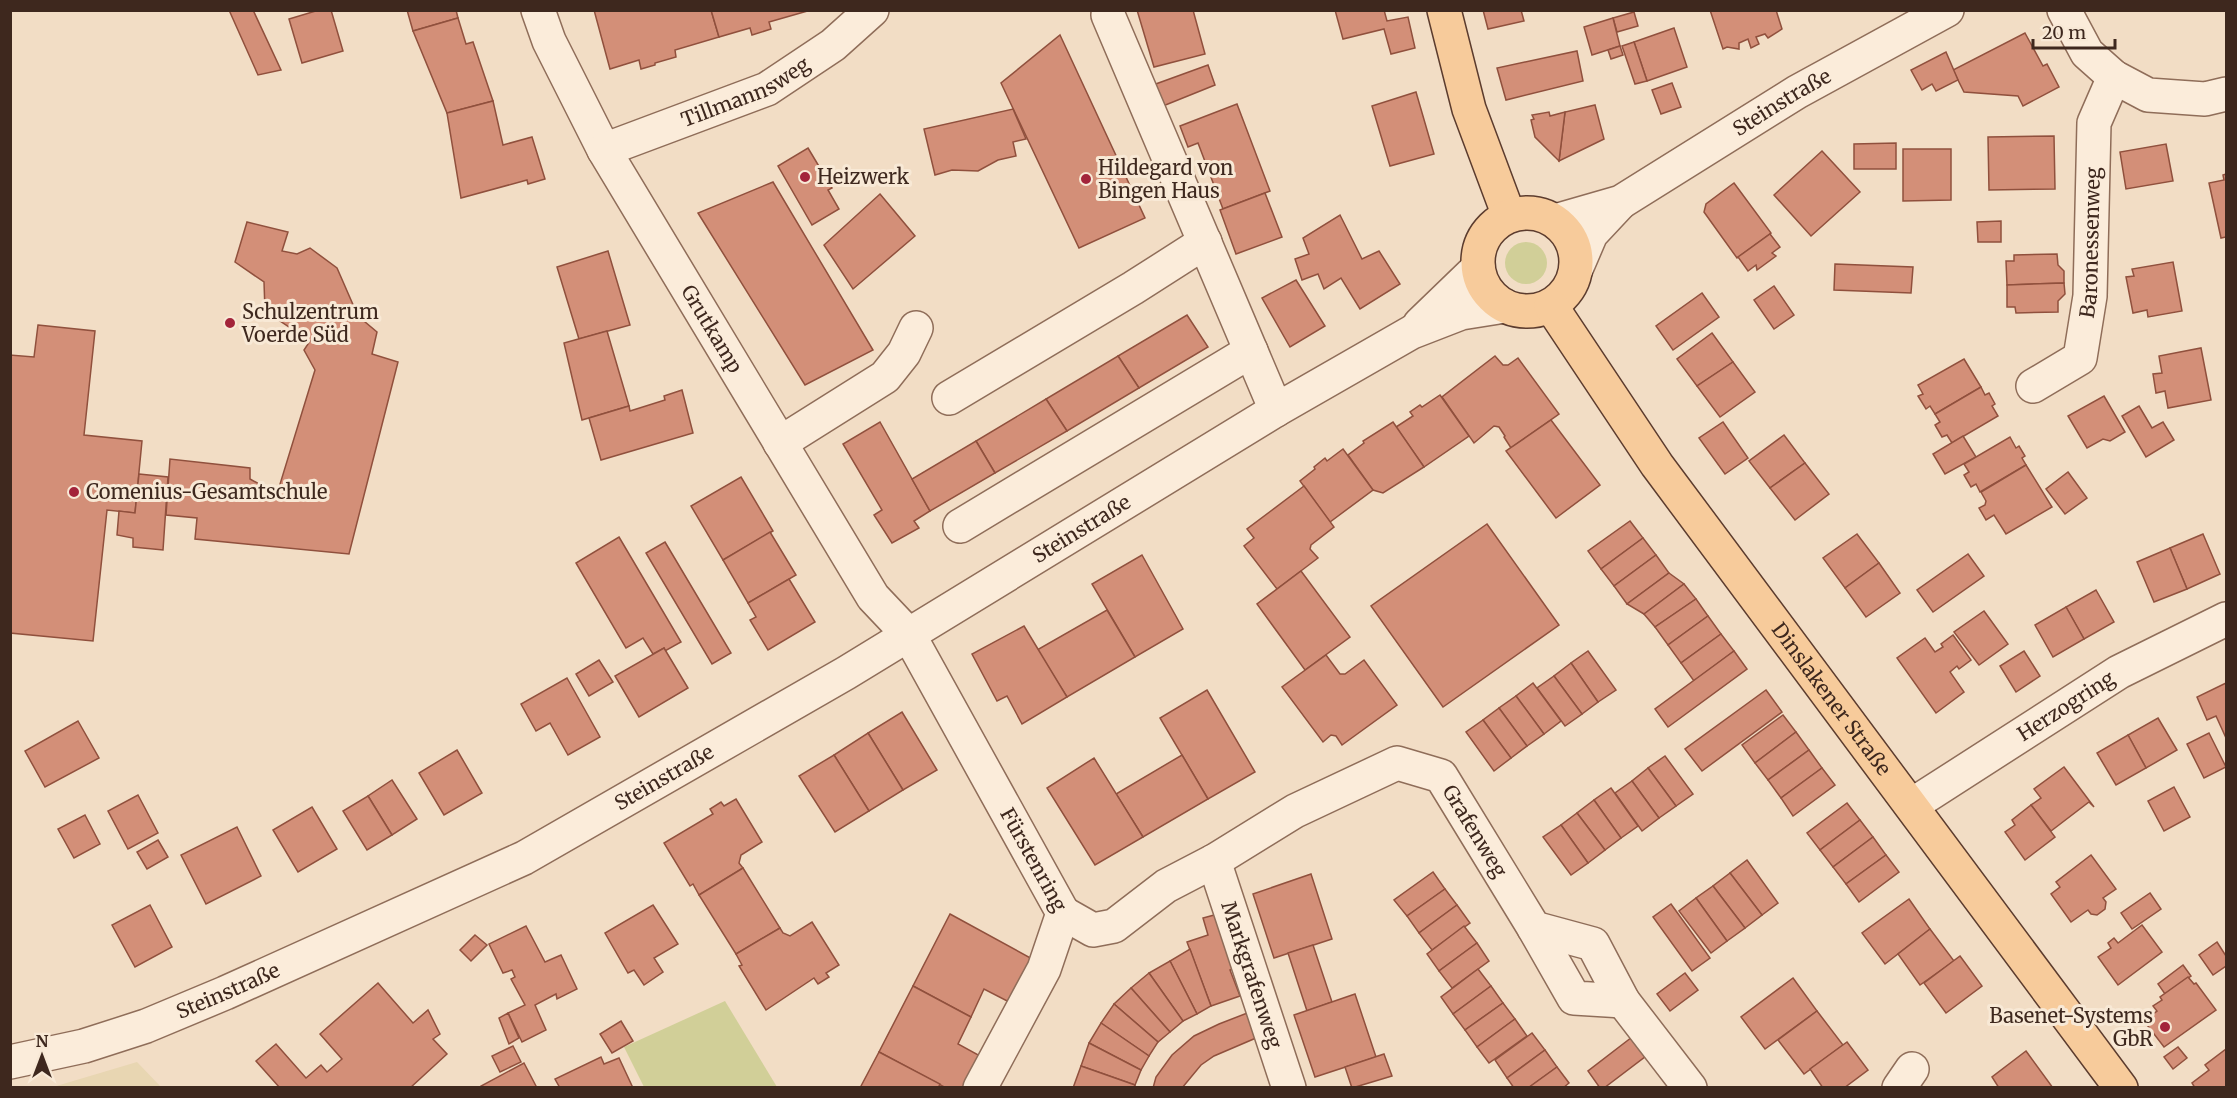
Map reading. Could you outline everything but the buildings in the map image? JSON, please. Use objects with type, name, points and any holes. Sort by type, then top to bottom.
[{"type":"main road","points":[[1444,10],[1469,109],[1509,216]]},
{"type":"main road","points":[[1525,212],[1541,214],[1556,221],[1568,232],[1575,248],[1574,281],[1564,295],[1551,306],[1536,311],[1520,311],[1504,306],[1482,283],[1478,268],[1479,252],[1485,237],[1495,224],[1509,216],[1525,212]]},
{"type":"main road","name":"Dinslakener Straße","points":[[1551,306],[1657,465],[2121,1088]]},
{"type":"street","name":"Grutkamp","points":[[538,10],[549,41],[604,150],[873,597],[909,635]]},
{"type":"street","name":"Tillmannsweg","points":[[604,150],[768,89],[833,45],[872,10]]},
{"type":"street","name":"Steinstraße","points":[[1576,268],[1591,234],[1621,202],[1797,92],[1947,10]]},
{"type":"street","points":[[2064,10],[2087,53],[2114,77],[2148,95],[2205,99],[2226,94]]},
{"type":"street","points":[[1108,15],[1276,410]]},
{"type":"street","name":"Baronessenweg","points":[[2033,386],[2080,358],[2090,296],[2094,123],[2114,77]]},
{"type":"street","name":"Steinstraße","points":[[1556,221],[1621,202]]},
{"type":"street","points":[[949,398],[1133,288],[1205,242]]},
{"type":"street","name":"Steinstraße","points":[[1412,332],[1478,268]]},
{"type":"street","name":"Steinstraße","points":[[10,1062],[84,1046],[146,1026],[225,993],[524,858],[909,635],[1276,410],[1412,332],[1461,313],[1504,306]]},
{"type":"street","points":[[780,443],[885,377],[904,352],[916,328]]},
{"type":"street","points":[[960,526],[1251,351]]},
{"type":"street","name":"Herzogring","points":[[1912,806],[2119,672],[2226,619]]},
{"type":"street","name":"Fürstenring","points":[[909,635],[1064,913],[1044,969],[980,1088]]},
{"type":"street","name":"Grafenweg","points":[[1064,913],[1092,930],[1114,926],[1166,886],[1215,861],[1295,811],[1397,764],[1441,776],[1575,998],[1623,1001]]},
{"type":"street","name":"Markgrafenweg","points":[[1215,861],[1289,1088]]},
{"type":"street","points":[[1534,928],[1593,944],[1623,1001],[1689,1088]]},
{"type":"shaded area","points":[[1526,242],[1534,243],[1541,248],[1546,255],[1546,271],[1541,278],[1534,283],[1526,284],[1518,283],[1511,278],[1506,271],[1505,263],[1506,255],[1511,248],[1518,243]]},
{"type":"shaded area","points":[[725,1001],[777,1087],[644,1087],[624,1047]]},
{"type":"shaded area","points":[[137,1062],[161,1087],[53,1087]]},
{"type":"place","name":"Heizwerk","points":[[805,177]]},
{"type":"place","name":"Hildegard von Bingen Haus","points":[[1086,179]]},
{"type":"place","name":"Schulzentrum Voerde Süd","points":[[230,323]]},
{"type":"place","name":"Comenius-Gesamtschule","points":[[74,492]]},
{"type":"place","name":"Basenet-Systems GbR","points":[[2165,1027]]}]
